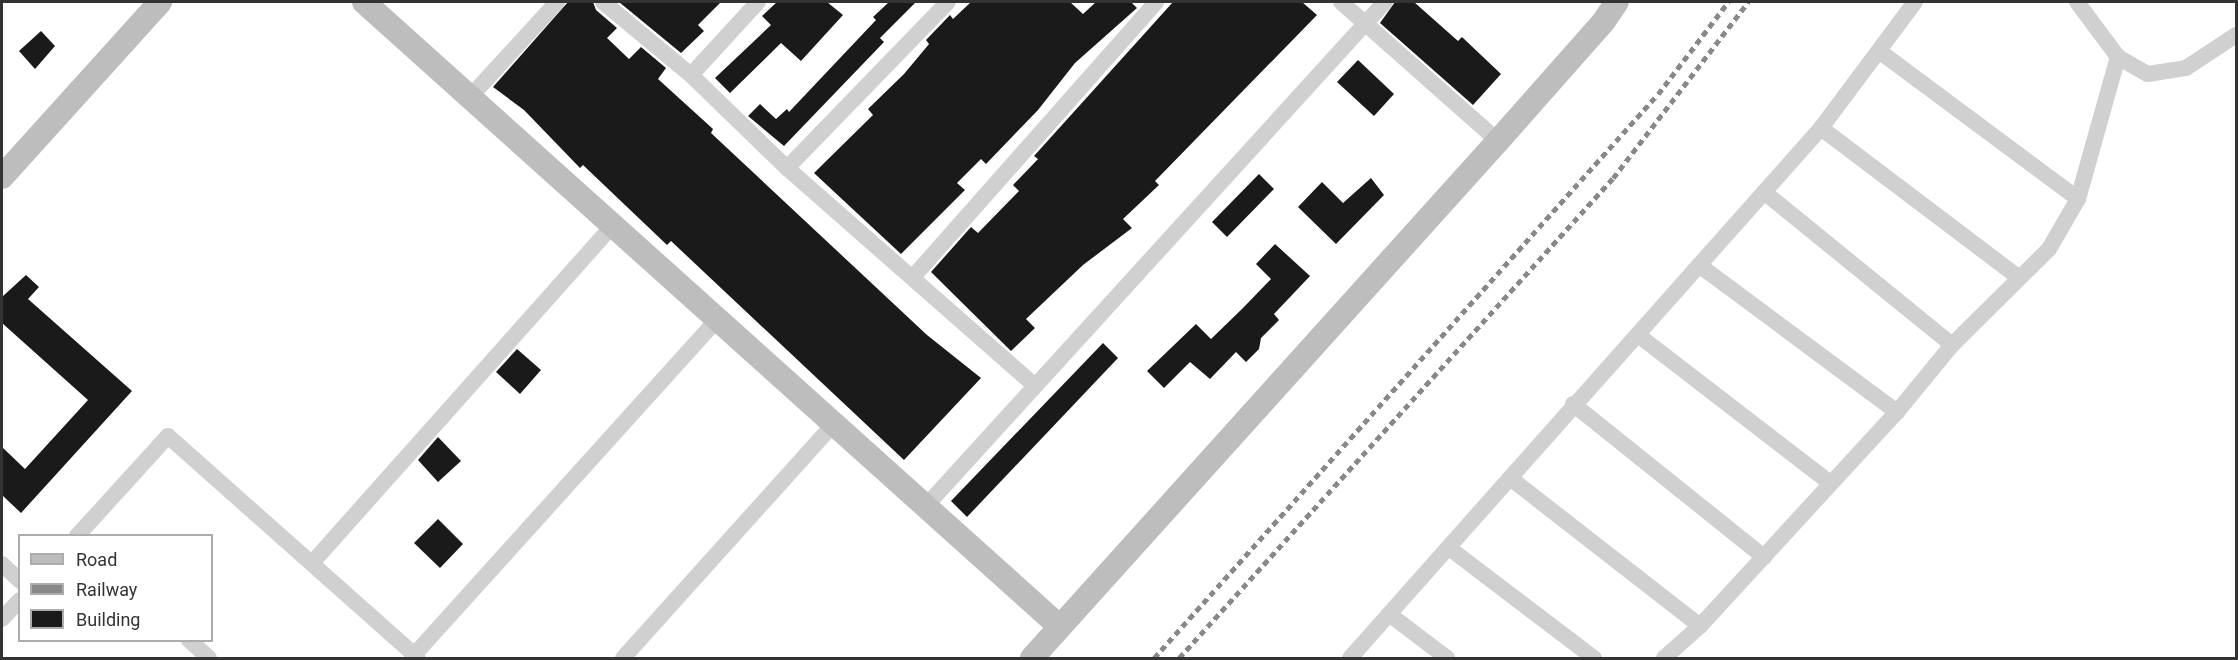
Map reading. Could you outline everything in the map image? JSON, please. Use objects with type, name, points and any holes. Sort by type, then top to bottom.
[{"type":"street","points":[[2,177],[160,2]]},
{"type":"street","points":[[364,2],[1060,627]]},
{"type":"street","points":[[470,97],[557,2]]},
{"type":"street","points":[[603,2],[692,75],[787,168],[1035,386]]},
{"type":"street","points":[[692,75],[758,2]]},
{"type":"street","points":[[787,168],[948,2]]},
{"type":"street","points":[[913,277],[1156,2]]},
{"type":"street","points":[[1341,2],[1498,141]]},
{"type":"street","points":[[926,506],[1384,2]]},
{"type":"street","points":[[1032,658],[1498,141],[1604,21],[1617,2]]},
{"type":"street","points":[[1350,658],[1449,548],[1573,404],[1638,335],[1821,128],[1915,2]]},
{"type":"street","points":[[2078,2],[2118,57],[2148,74],[2186,68],[2236,35]]},
{"type":"street","points":[[1878,51],[2078,199]]},
{"type":"street","points":[[1664,658],[1700,626],[1764,557],[1897,412],[1952,345],[2049,249],[2078,199],[2118,57]]},
{"type":"street","points":[[1821,128],[2019,278]]},
{"type":"street","points":[[1764,192],[1952,345]]},
{"type":"street","points":[[312,563],[613,225]]},
{"type":"street","points":[[1699,265],[1897,412]]},
{"type":"street","points":[[79,534],[168,435],[416,657],[718,319]]},
{"type":"street","points":[[1638,335],[1830,483]]},
{"type":"street","points":[[1573,404],[1764,557]]},
{"type":"street","points":[[622,658],[834,424]]},
{"type":"street","points":[[1510,478],[1700,626]]},
{"type":"street","points":[[1449,548],[1594,658]]},
{"type":"street","points":[[2,564],[18,579]]},
{"type":"street","points":[[2,619],[18,602]]},
{"type":"street","points":[[1389,614],[1447,658]]},
{"type":"street","points":[[191,642],[209,658]]},
{"type":"building","points":[[568,2],[593,2],[596,10],[617,28],[607,38],[629,59],[641,47],[666,68],[658,79],[713,129],[711,133],[927,335],[981,378],[904,460],[671,241],[667,245],[583,165],[580,168],[524,110],[493,87]]},
{"type":"building","points":[[619,2],[721,2],[698,25],[704,31],[681,53]]},
{"type":"building","points":[[777,2],[827,2],[843,15],[801,61],[781,43],[730,93],[715,78],[771,25],[762,16]]},
{"type":"building","points":[[889,2],[916,2],[880,38],[884,42],[784,146],[748,116],[760,104],[776,119],[787,109],[789,112],[876,20],[873,17]]},
{"type":"building","points":[[971,2],[1070,2],[1083,14],[1096,2],[1131,2],[1137,8],[1075,63],[1038,110],[986,164],[981,159],[957,183],[965,190],[901,254],[814,173],[873,115],[868,109],[904,74],[929,44],[926,40],[950,15],[953,19]]},
{"type":"building","points":[[1173,2],[1302,2],[1317,15],[1155,181],[1159,185],[1123,219],[1132,228],[1083,265],[1026,319],[1035,328],[1011,351],[931,272],[971,227],[978,233],[1019,191],[1013,185],[1038,159],[1034,156]]},
{"type":"building","points":[[1395,2],[1414,2],[1458,41],[1462,37],[1501,74],[1473,105],[1380,23]]},
{"type":"building","points":[[41,31],[55,46],[35,69],[19,51]]},
{"type":"building","points":[[1358,60],[1394,94],[1374,116],[1337,82]]},
{"type":"building","points":[[1259,174],[1274,189],[1227,237],[1212,222]]},
{"type":"building","points":[[1371,178],[1384,195],[1336,244],[1298,207],[1322,182],[1343,203]]},
{"type":"building","points":[[1275,244],[1310,276],[1274,314],[1279,320],[1261,338],[1259,349],[1246,362],[1236,352],[1210,379],[1190,362],[1164,388],[1147,371],[1196,324],[1211,339],[1242,309],[1271,279],[1256,264]]},
{"type":"building","points":[[26,275],[39,287],[28,299],[132,391],[21,513],[2,495],[2,447],[25,469],[88,400],[2,323],[2,297]]},
{"type":"building","points":[[1103,343],[1118,358],[967,517],[951,501]]},
{"type":"building","points":[[517,349],[541,370],[520,394],[496,372]]},
{"type":"building","points":[[438,437],[461,461],[438,482],[418,460]]},
{"type":"building","points":[[438,519],[463,544],[440,568],[414,543]]},
{"type":"railway","points":[[1154,658],[1658,94],[1728,2]]},
{"type":"railway","points":[[1179,658],[1613,178],[1748,2]]}]
